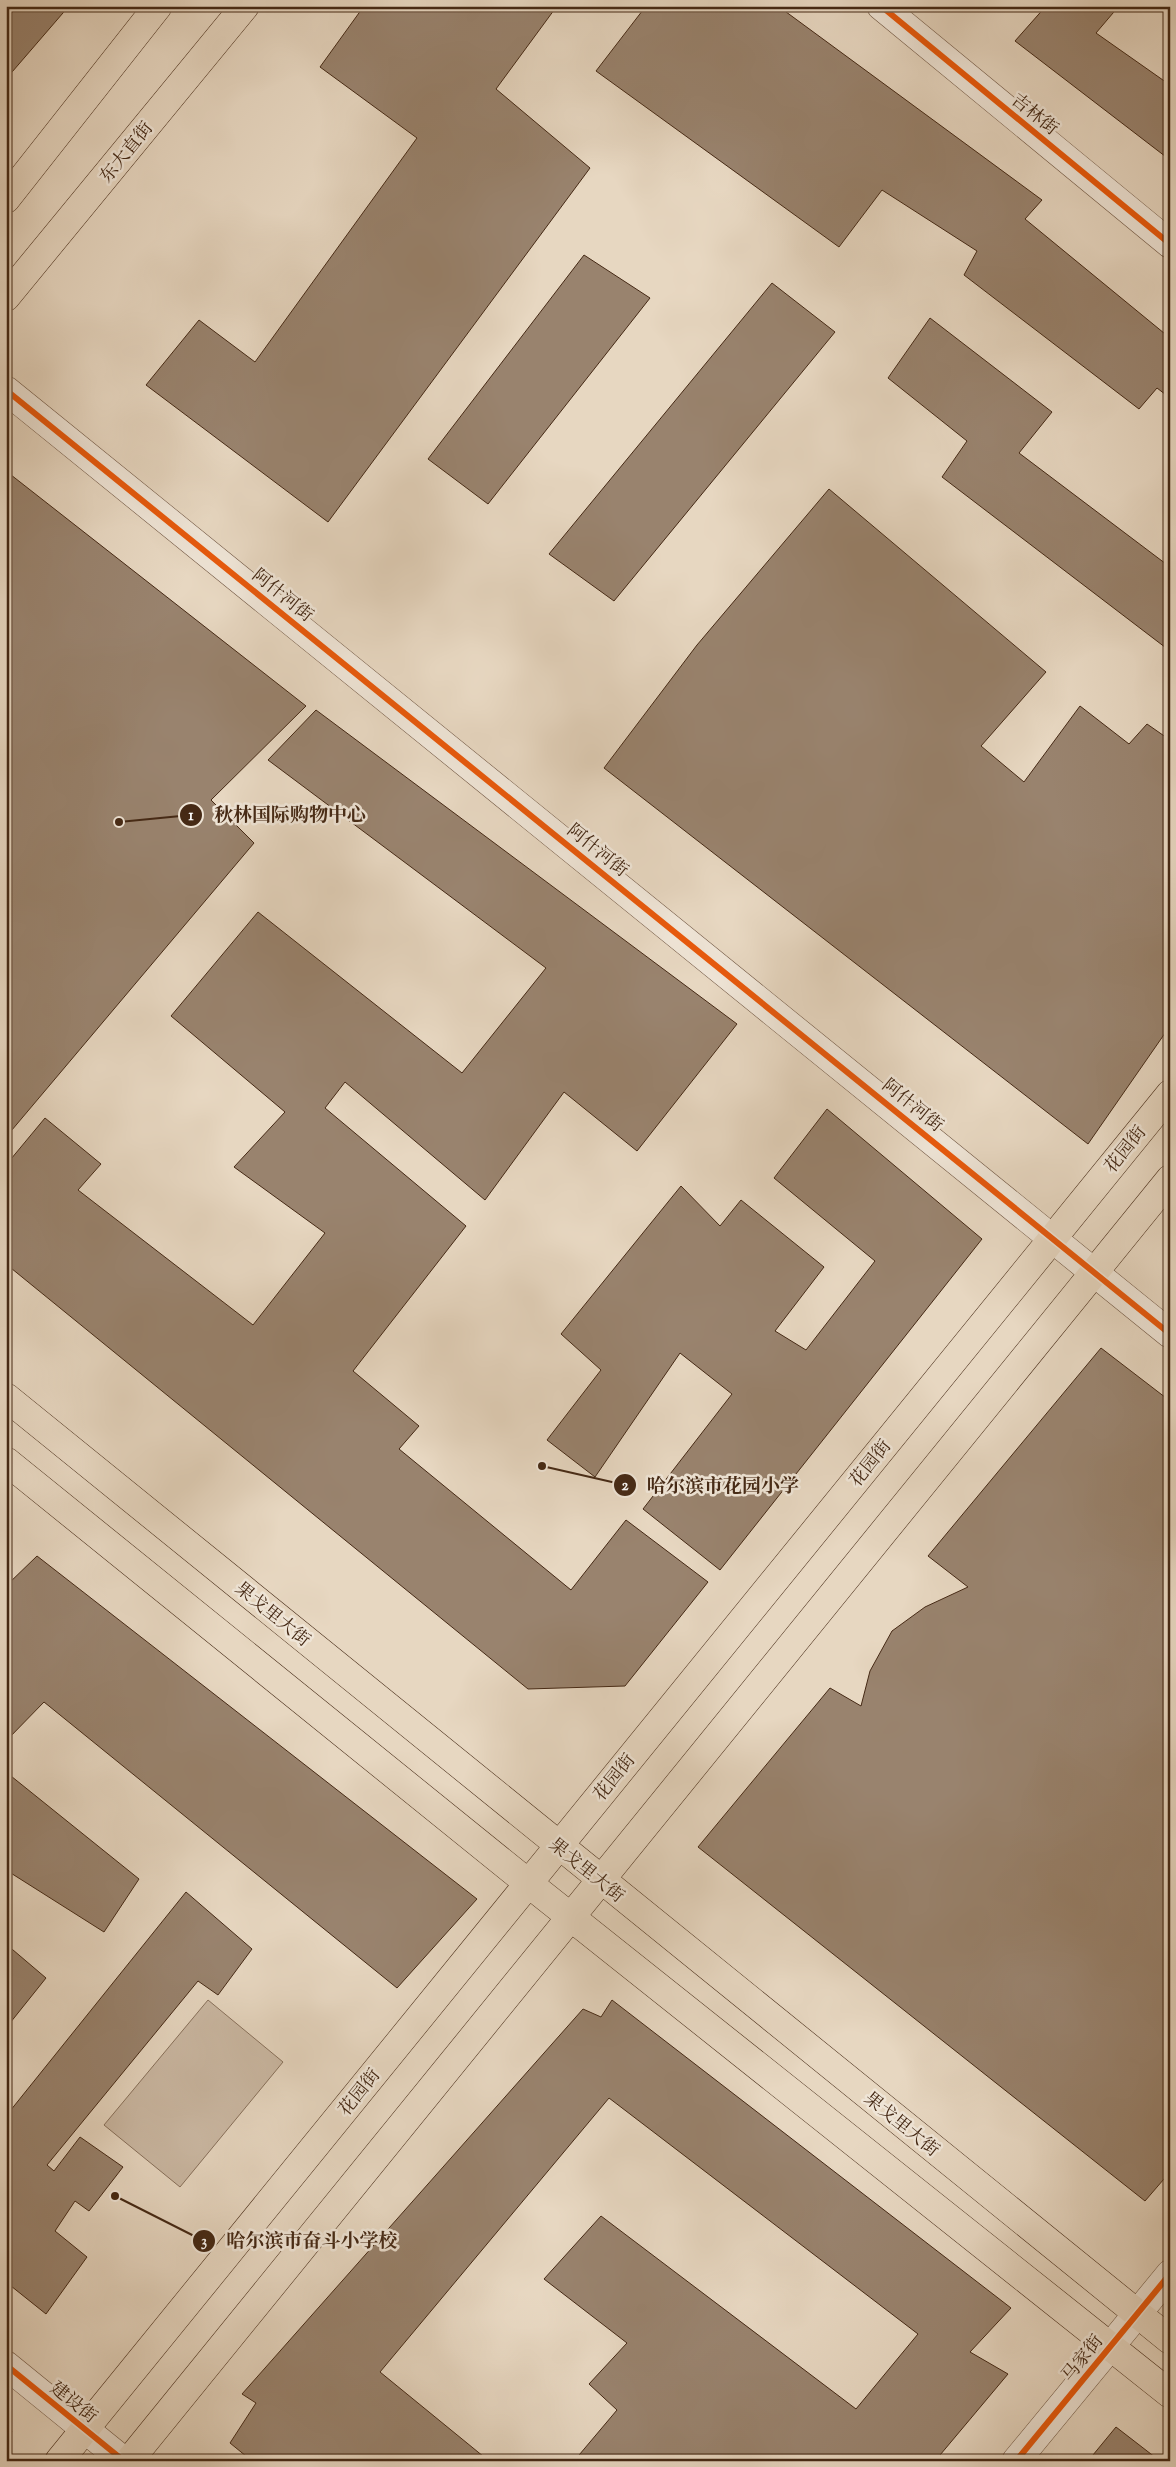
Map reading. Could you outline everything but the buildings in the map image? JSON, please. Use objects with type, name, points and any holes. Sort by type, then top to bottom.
[{"type":"main road","points":[[6,199],[158,6]]},
{"type":"main road","name":"东大直街","points":[[6,298],[245,6]]},
{"type":"main road","name":"花园街","points":[[59,2461],[1170,1094]]},
{"type":"main road","points":[[129,2461],[1170,1178]]},
{"type":"main road","name":"果戈里大街","points":[[6,1397],[1170,2340]]},
{"type":"main road","points":[[6,1460],[528,1883],[1170,2394]]},
{"type":"street","name":"吉林街","points":[[881,6],[1170,244]]},
{"type":"street","name":"阿什河街","points":[[6,390],[1170,1334]]},
{"type":"street","name":"马家街","points":[[1016,2461],[1170,2274]]},
{"type":"street","name":"建设街","points":[[6,2365],[124,2461]]},
{"type":"shaded area","points":[[208,2000],[283,2062],[180,2187],[104,2125]]},
{"type":"cycle path","points":[[881,6],[1170,244]]},
{"type":"cycle path","points":[[6,390],[1170,1334]]},
{"type":"cycle path","points":[[1016,2461],[1170,2274]]},
{"type":"cycle path","points":[[6,2365],[124,2461]]},
{"type":"place","name":"秋林国际购物中心","points":[[119,822]]},
{"type":"place","name":"哈尔滨市花园小学","points":[[542,1466]]},
{"type":"place","name":"哈尔滨市奋斗小学校","points":[[115,2196]]}]
